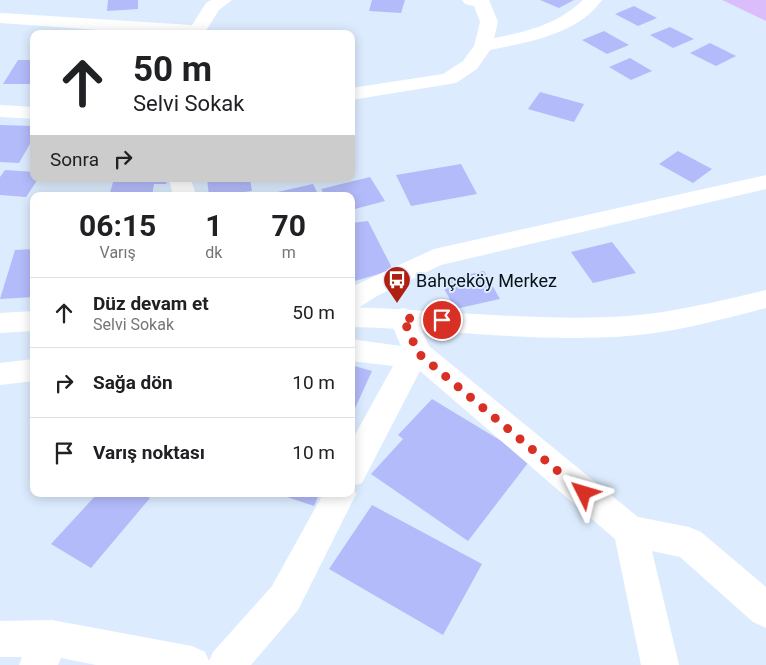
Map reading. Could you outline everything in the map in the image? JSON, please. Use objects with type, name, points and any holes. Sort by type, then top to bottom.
[{"type":"street","points":[[197,30],[212,7],[223,0]]},
{"type":"street","points":[[355,93],[449,79],[470,65],[482,46],[489,22],[482,3],[471,0]]},
{"type":"street","points":[[482,46],[535,35],[574,18],[593,0]]},
{"type":"street","points":[[1,19],[23,4]]},
{"type":"street","points":[[1,19],[166,30]]},
{"type":"street","points":[[0,111],[30,113]]},
{"type":"street","points":[[355,297],[368,289],[434,258],[766,182]]},
{"type":"street","points":[[355,317],[578,328],[667,322],[766,299]]},
{"type":"street","points":[[403,318],[415,355],[630,531],[689,543],[766,610]]},
{"type":"street","points":[[0,323],[30,321]]},
{"type":"street","points":[[355,350],[415,355]]},
{"type":"street","points":[[355,466],[415,355]]},
{"type":"street","points":[[0,374],[30,370]]},
{"type":"street","points":[[226,665],[285,598],[338,497]]},
{"type":"street","points":[[630,531],[660,665]]},
{"type":"street","points":[[0,639],[45,652],[192,665]]},
{"type":"shaded area","points":[[722,0],[766,0],[766,21]]},
{"type":"building","points":[[108,0],[138,0],[138,9],[107,11]]},
{"type":"building","points":[[372,0],[405,0],[401,13],[369,11]]},
{"type":"building","points":[[540,0],[574,0],[559,8]]},
{"type":"building","points":[[634,6],[657,18],[638,26],[615,14]]},
{"type":"building","points":[[670,27],[694,39],[673,48],[650,35]]},
{"type":"building","points":[[604,31],[629,45],[607,54],[582,40]]},
{"type":"building","points":[[710,43],[736,56],[716,66],[690,53]]},
{"type":"building","points":[[630,58],[652,71],[631,80],[609,67]]},
{"type":"building","points":[[18,60],[30,60],[30,84],[3,84]]},
{"type":"building","points":[[540,92],[584,104],[574,122],[528,109]]},
{"type":"building","points":[[0,125],[30,126],[30,144],[19,163],[0,162]]},
{"type":"building","points":[[678,151],[712,169],[693,183],[659,164]]},
{"type":"building","points":[[461,164],[477,194],[411,206],[396,175]]},
{"type":"building","points":[[5,170],[30,172],[30,182],[36,182],[26,197],[0,195],[0,177]]},
{"type":"building","points":[[370,177],[385,201],[355,209],[355,192],[323,192],[321,189]]},
{"type":"building","points":[[113,182],[167,182],[166,184],[154,184],[153,192],[110,192]]},
{"type":"building","points":[[207,182],[250,182],[252,191],[243,192],[209,192]]},
{"type":"building","points":[[313,184],[317,192],[277,192]]},
{"type":"building","points":[[368,221],[393,270],[355,281],[355,223]]},
{"type":"building","points":[[612,242],[636,273],[593,283],[571,252]]},
{"type":"building","points":[[30,249],[30,297],[0,299],[15,250]]},
{"type":"building","points":[[484,271],[500,299],[455,309],[440,281]]},
{"type":"building","points":[[355,366],[372,371],[355,408]]},
{"type":"building","points":[[432,399],[531,459],[468,541],[371,474],[403,439],[398,435]]},
{"type":"building","points":[[94,497],[150,498],[91,568],[51,544]]},
{"type":"building","points":[[287,497],[318,497],[314,506]]},
{"type":"building","points":[[372,505],[482,564],[443,635],[329,569]]},
{"type":"place","name":"Bahçeköy Merkez","points":[[397,304]]},
{"type":"route","points":[[442,320],[403,318],[418,353],[584,493]]}]
